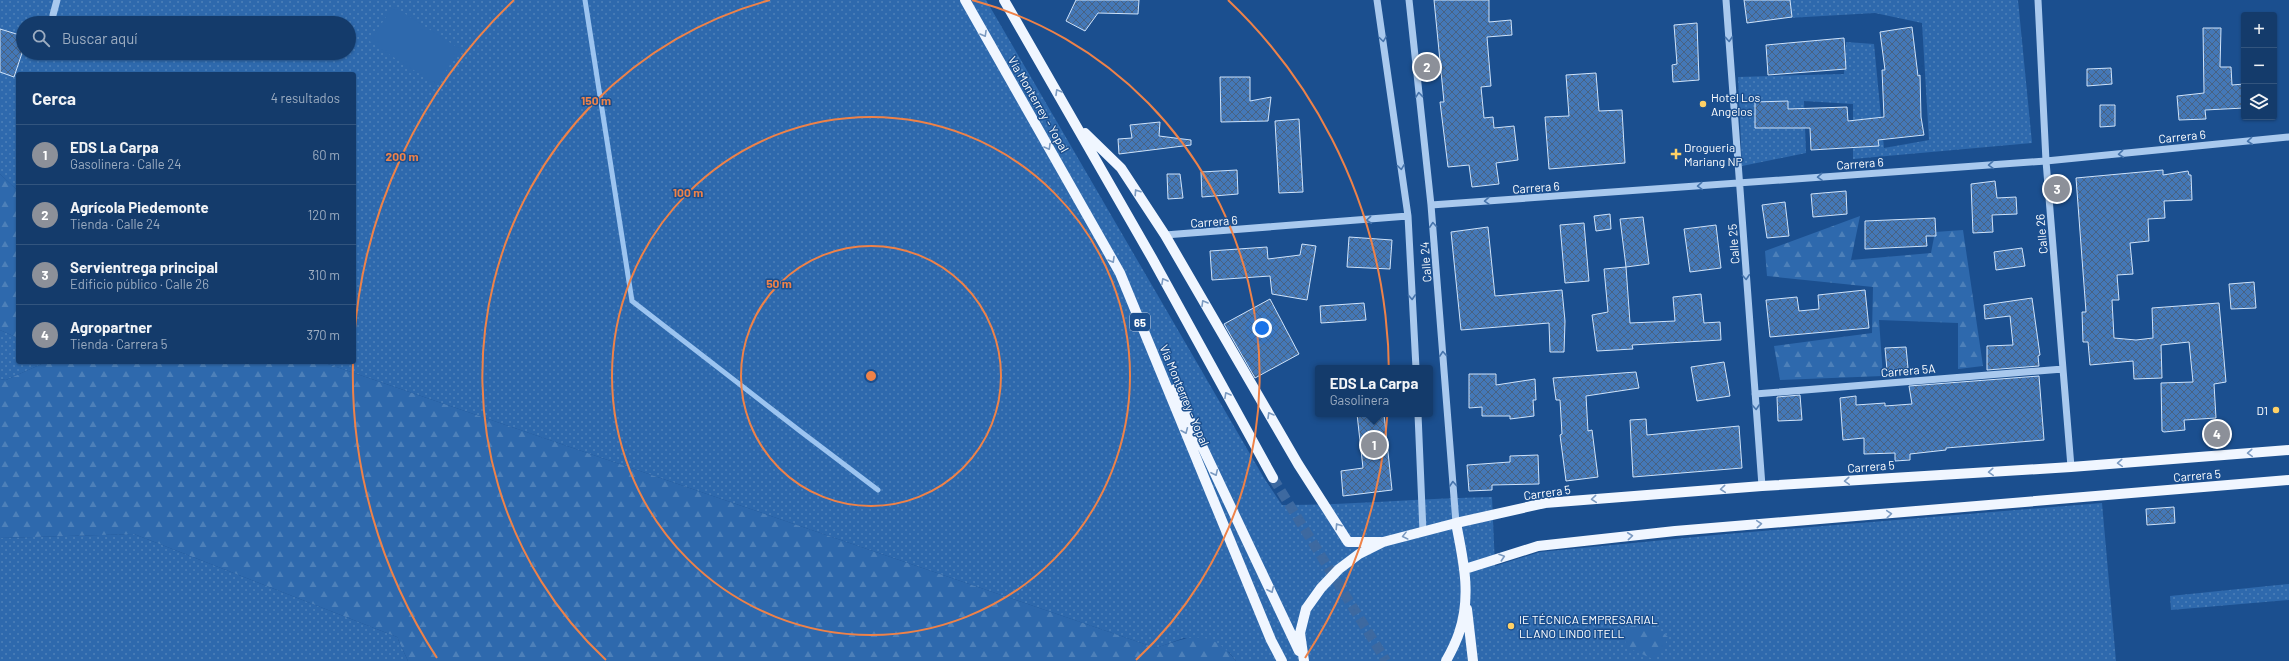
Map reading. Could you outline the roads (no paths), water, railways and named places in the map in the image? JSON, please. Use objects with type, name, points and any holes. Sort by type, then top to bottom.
[{"type":"main road","name":"Vía Monterrey - Yopal","points":[[965,0],[1120,273],[1271,640],[1282,661]]},
{"type":"main road","name":"Vía Monterrey - Yopal","points":[[1004,0],[1077,126],[1273,478]]},
{"type":"main road","points":[[1077,126],[1121,168],[1165,235],[1298,464],[1348,542],[1383,542]]},
{"type":"main road","points":[[1120,273],[1303,658]]},
{"type":"main road","name":"Carrera 5","points":[[1383,542],[1456,523],[1545,503],[1762,486],[2071,467],[2289,450]]},
{"type":"main road","name":"Carrera 5","points":[[1465,569],[1538,546],[1683,531],[2289,480]]},
{"type":"main road","points":[[1456,523],[1465,569],[1466,598],[1473,661]]},
{"type":"main road","points":[[1303,658],[1300,633],[1306,609],[1321,588],[1339,569],[1359,554],[1383,542]]},
{"type":"main road","points":[[1446,661],[1460,632],[1466,598]]},
{"type":"street","points":[[53,15],[57,0]]},
{"type":"street","name":"Calle 24","points":[[1378,0],[1408,216],[1416,365]]},
{"type":"street","name":"Calle 24","points":[[1409,0],[1431,205],[1456,523]]},
{"type":"street","name":"Calle 25","points":[[1726,0],[1762,486]]},
{"type":"street","name":"Calle 26","points":[[2038,0],[2046,161],[2071,467]]},
{"type":"street","name":"Carrera 6","points":[[1431,205],[2046,161],[2289,137]]},
{"type":"street","name":"Carrera 6","points":[[1165,235],[1408,216]]},
{"type":"street","name":"Carrera 5A","points":[[1755,394],[2063,369]]},
{"type":"street","points":[[1418,417],[1423,532]]},
{"type":"waterway","points":[[585,0],[632,301],[878,490]]},
{"type":"tunnel","points":[[1273,478],[1386,661]]},
{"type":"place","name":"Agrícola Piedemonte","points":[[1427,67]]},
{"type":"place","name":"Hotel Los Angelos","points":[[1703,104]]},
{"type":"place","name":"Drogueria Mariang NP","points":[[1676,154]]},
{"type":"place","name":"Servientrega principal","points":[[2057,189]]},
{"type":"place","name":"D1","points":[[2276,410]]},
{"type":"place","name":"Agropartner","points":[[2217,434]]},
{"type":"place","name":"EDS La Carpa","points":[[1374,445]]},
{"type":"place","name":"IE TÉCNICA EMPRESARIAL LLANO LINDO ITELL","points":[[1511,626]]}]
